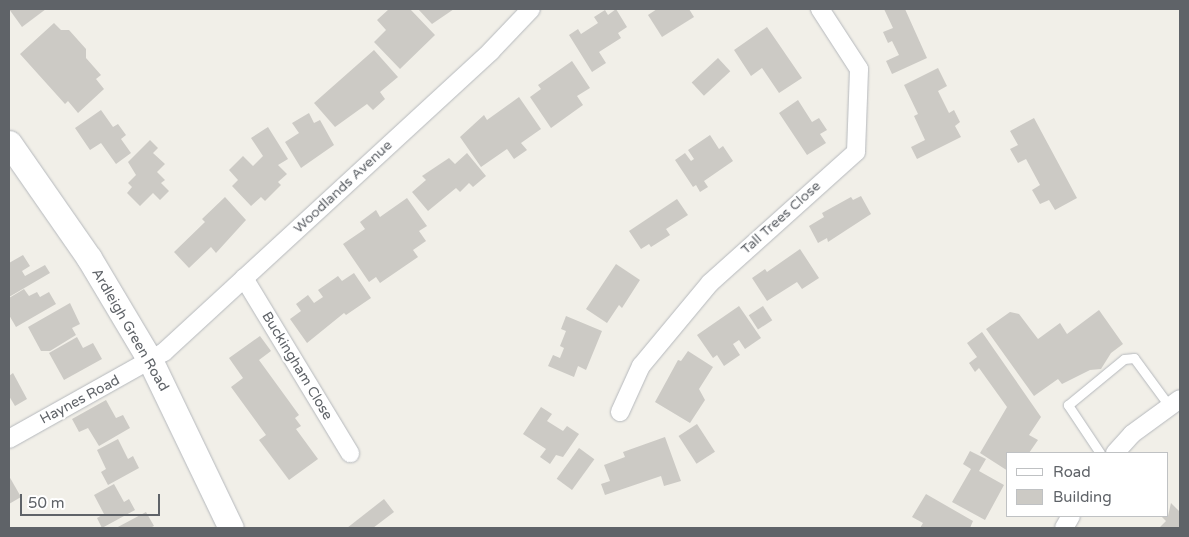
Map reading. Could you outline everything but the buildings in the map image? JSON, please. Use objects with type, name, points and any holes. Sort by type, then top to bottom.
[{"type":"street","name":"Woodlands Avenue","points":[[151,362],[491,51],[531,9]]},
{"type":"street","name":"Tall Trees Close","points":[[620,412],[641,366],[710,283],[775,222],[856,152],[859,69],[820,9]]},
{"type":"street","name":"Ardleigh Green Road","points":[[9,144],[89,258],[151,362],[232,528]]},
{"type":"street","name":"Buckingham Close","points":[[244,278],[350,453]]},
{"type":"street","name":"Haynes Road","points":[[9,439],[151,362]]},
{"type":"street","points":[[1116,452],[1132,434],[1175,403]]},
{"type":"street","points":[[1064,528],[1071,517]]},
{"type":"lane","points":[[1099,452],[1068,405],[1124,359],[1134,358],[1175,403]]}]
